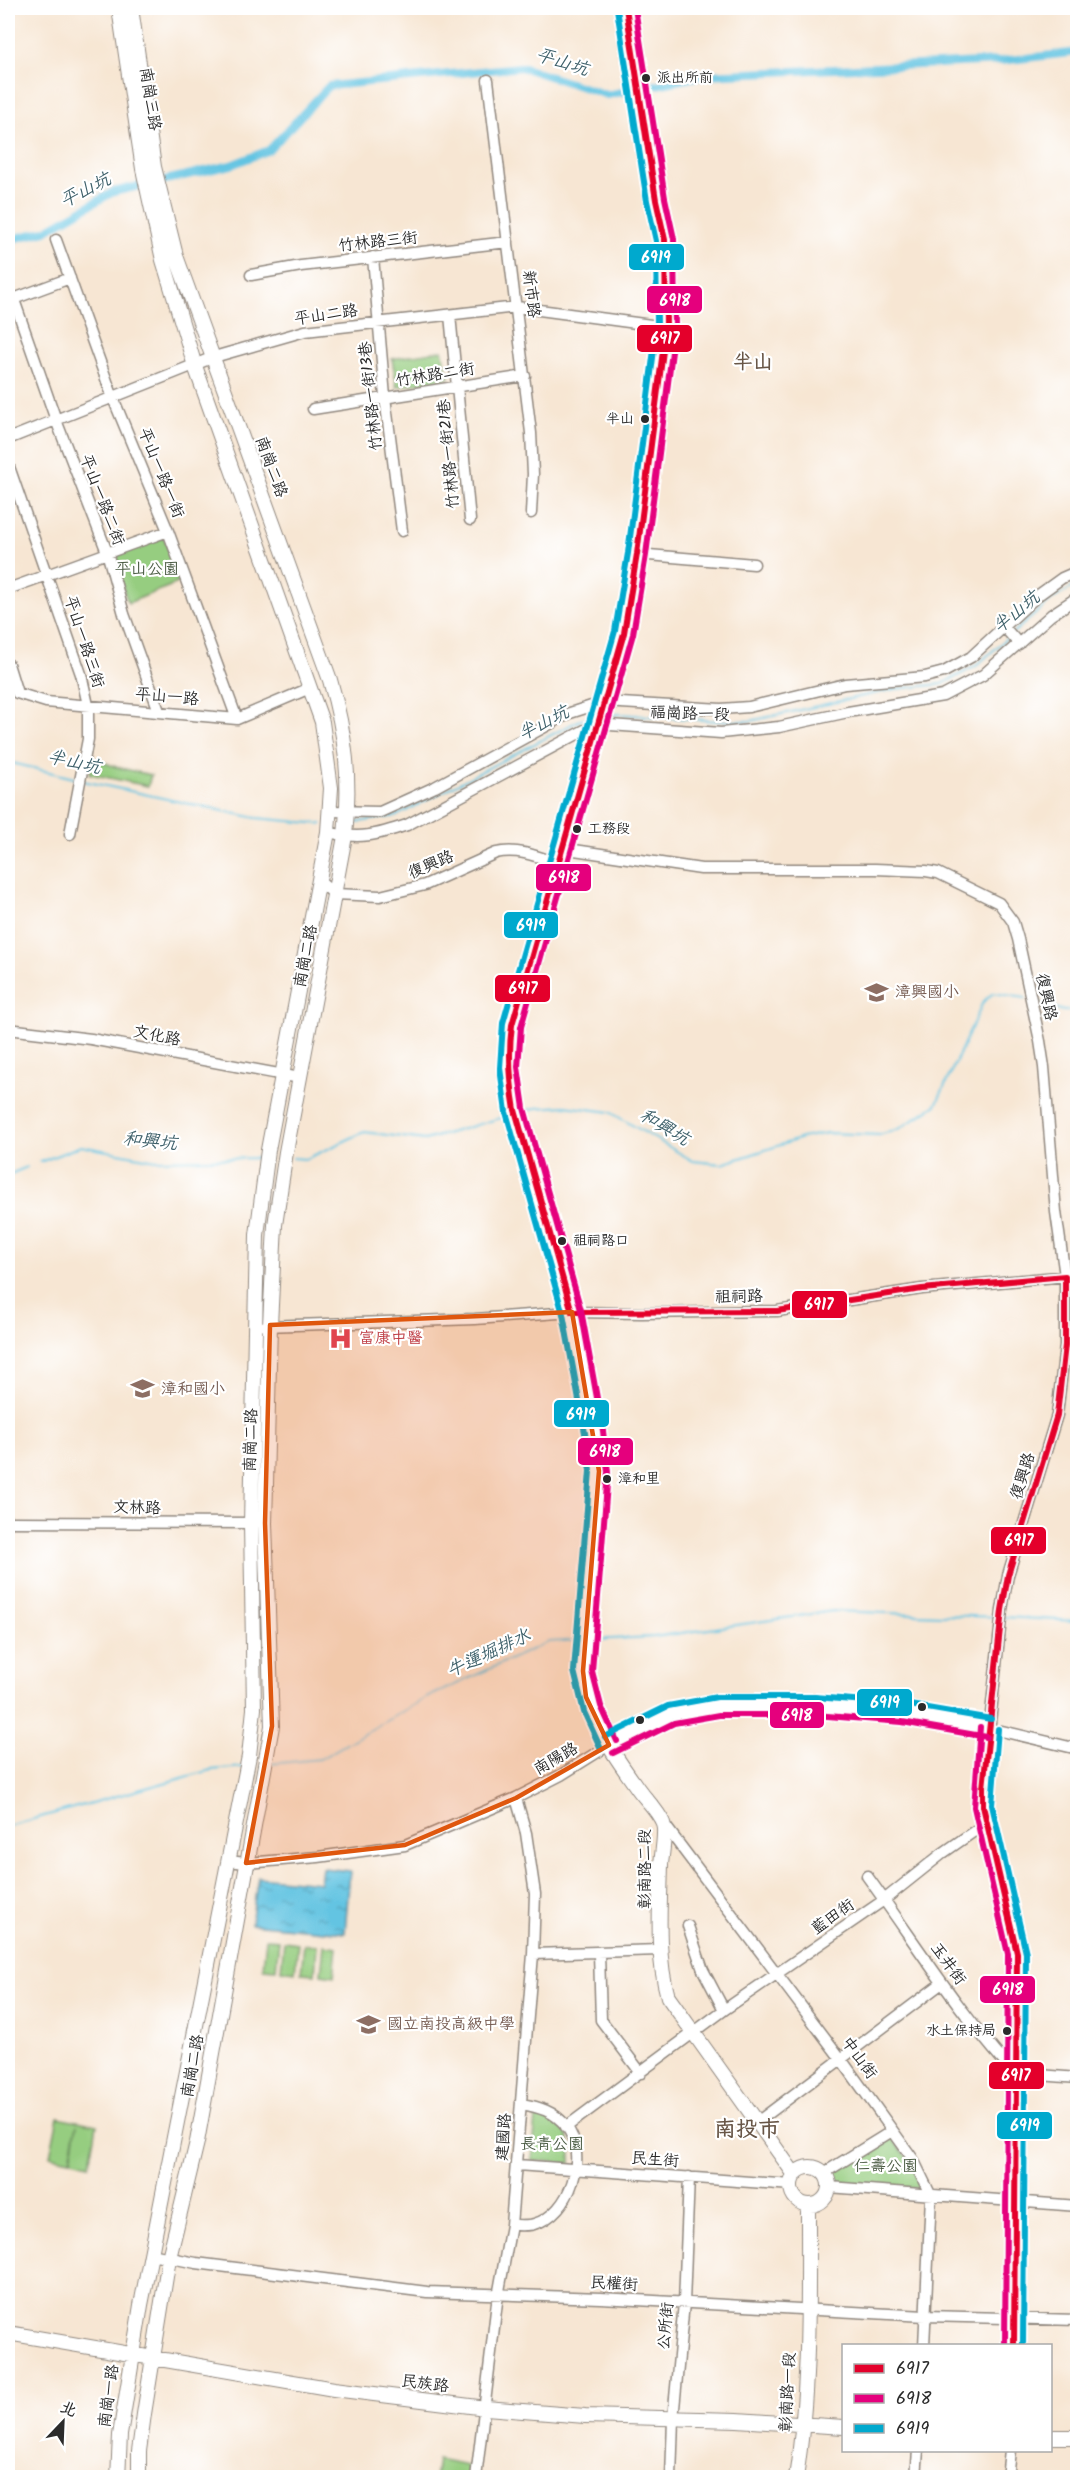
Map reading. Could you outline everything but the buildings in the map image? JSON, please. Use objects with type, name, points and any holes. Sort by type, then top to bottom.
[{"type":"main road","name":"南崗三路","points":[[119,8],[143,124]]},
{"type":"main road","name":"南崗三路","points":[[131,8],[153,193]]},
{"type":"main road","name":"彰南路二段","points":[[626,8],[656,200],[665,240],[666,327],[637,554],[624,633],[512,1025],[508,1060],[516,1113],[572,1312],[599,1471],[584,1642],[583,1671],[586,1697],[594,1718],[609,1745],[663,1824],[660,1950],[668,1997],[793,2180],[795,2197],[808,2205]]},
{"type":"main road","name":"南崗二路","points":[[153,193],[330,680],[347,755],[348,812],[275,1225],[270,1326],[266,1523],[273,1700],[267,1756],[197,2142],[169,2258],[153,2359]]},
{"type":"main road","name":"南崗二路","points":[[132,2355],[249,1756],[254,1709],[251,1524],[257,1235],[268,1150],[328,832],[331,788],[322,722],[195,366],[163,260],[153,193]]},
{"type":"main road","points":[[793,2180],[801,2170],[813,2167],[824,2174],[829,2187],[822,2201],[808,2205],[808,2309]]},
{"type":"main road","name":"彰南路一段","points":[[796,2478],[804,2426],[808,2309]]},
{"type":"main road","name":"民族路","points":[[8,2333],[353,2392],[486,2408],[585,2416],[738,2420],[842,2427]]},
{"type":"main road","name":"南崗一路","points":[[118,2478],[120,2435],[132,2355]]},
{"type":"main road","points":[[139,2478],[139,2451],[153,2359]]},
{"type":"main road","points":[[1052,2437],[1077,2437]]},
{"type":"street","name":"新市路","points":[[488,80],[532,444],[531,513]]},
{"type":"street","name":"平山一路一街","points":[[56,240],[113,398],[168,531],[237,718]]},
{"type":"street","name":"竹林路三街","points":[[251,275],[301,266],[508,242]]},
{"type":"street","name":"竹林路一街13巷","points":[[373,257],[385,397],[402,531]]},
{"type":"street","points":[[11,301],[70,278]]},
{"type":"street","name":"平山一路二街","points":[[11,301],[107,552],[124,614],[159,711]]},
{"type":"street","name":"平山二路","points":[[8,439],[214,357],[305,331],[517,307],[666,327]]},
{"type":"street","name":"竹林路一街21巷","points":[[450,315],[470,520]]},
{"type":"street","name":"竹林路二街","points":[[313,408],[525,376]]},
{"type":"street","name":"平山一路三街","points":[[8,464],[81,674],[88,705],[88,739],[70,834]]},
{"type":"street","points":[[8,589],[46,573],[168,531]]},
{"type":"street","points":[[637,554],[754,564]]},
{"type":"street","name":"福崗路一段","points":[[330,811],[380,812],[435,788],[570,713],[749,707],[846,684],[925,677],[944,672],[971,657],[1037,596],[1062,578],[1077,571]]},
{"type":"street","name":"福崗路一段","points":[[600,713],[721,733],[780,727],[848,712],[943,696],[983,675],[1051,615],[1077,597]]},
{"type":"street","points":[[1004,627],[1019,644]]},
{"type":"street","name":"平山一路","points":[[8,664],[17,693],[46,702],[237,718],[310,688]]},
{"type":"street","points":[[328,832],[359,837],[379,835],[407,825],[600,713]]},
{"type":"street","name":"復興路","points":[[561,848],[701,869],[926,871],[938,873],[999,903],[1013,922],[1040,1041],[1056,1212],[1065,1276],[1065,1345],[1058,1415],[1008,1575],[1001,1617],[983,1797],[986,1823],[1017,1953],[1014,2073],[1017,2127],[1014,2201],[1014,2344]]},
{"type":"street","name":"復興路","points":[[334,894],[381,896],[409,891],[507,850],[557,863]]},
{"type":"street","points":[[318,880],[334,894]]},
{"type":"street","name":"文化路","points":[[8,1029],[91,1039],[300,1078]]},
{"type":"street","name":"祖祠路","points":[[255,1327],[572,1312],[777,1311],[922,1289],[1077,1275]]},
{"type":"street","name":"文林路","points":[[8,1522],[266,1523]]},
{"type":"street","name":"南陽路","points":[[228,1861],[246,1863],[318,1857],[405,1845],[516,1798],[561,1775],[609,1745],[671,1714],[718,1706],[815,1706],[903,1713],[989,1728],[1077,1749]]},
{"type":"street","name":"建國路","points":[[476,2478],[499,2294],[511,2225],[533,1954],[535,1894],[526,1833],[516,1798]]},
{"type":"street","name":"藍田街","points":[[566,2127],[724,2010],[884,1900],[986,1823]]},
{"type":"street","name":"中山街","points":[[663,1824],[914,2159],[931,2196],[924,2344]]},
{"type":"street","name":"玉井街","points":[[867,1876],[942,1983],[1014,2073]]},
{"type":"street","points":[[688,1926],[703,1970],[724,2010]]},
{"type":"street","points":[[533,1954],[660,1950]]},
{"type":"street","points":[[599,1953],[601,2020],[641,2073]]},
{"type":"street","points":[[756,2123],[942,1983]]},
{"type":"street","points":[[1014,2073],[1077,2078]]},
{"type":"street","points":[[511,2225],[535,2224],[554,2213],[570,2191],[574,2169],[573,2139],[566,2127],[546,2110],[521,2104]]},
{"type":"street","points":[[824,2174],[892,2131]]},
{"type":"street","name":"民生街","points":[[517,2165],[690,2177],[793,2180]]},
{"type":"street","name":"公所街","points":[[671,2478],[673,2419],[684,2302],[690,2177]]},
{"type":"street","points":[[829,2187],[1077,2206]]},
{"type":"street","name":"民權街","points":[[151,2254],[196,2263],[427,2292],[684,2302],[925,2316],[1077,2320]]},
{"type":"street","points":[[916,2478],[918,2452]]},
{"type":"street","points":[[1007,2478],[1010,2452]]},
{"type":"highlighted area","points":[[572,1312],[599,1471],[583,1671],[586,1697],[609,1745],[516,1798],[405,1845],[246,1863],[272,1726],[265,1523],[270,1325]]},
{"type":"green space","points":[[442,350],[449,378],[397,387],[392,359]]},
{"type":"green space","name":"平山公園","points":[[164,537],[180,582],[128,603],[112,556]]},
{"type":"green space","points":[[92,758],[116,767],[151,775],[148,786],[90,774]]},
{"type":"green space","points":[[266,1939],[279,1940],[276,1969],[263,1968]]},
{"type":"green space","points":[[284,1941],[298,1943],[295,1972],[281,1970]]},
{"type":"green space","points":[[304,1944],[317,1945],[315,1974],[301,1973]]},
{"type":"green space","points":[[324,1945],[337,1947],[334,1976],[321,1974]]},
{"type":"green space","name":"長青公園","points":[[542,2114],[562,2126],[569,2140],[571,2164],[532,2160],[536,2118]]},
{"type":"green space","points":[[58,2117],[97,2125],[90,2164],[71,2160],[77,2124],[70,2160],[50,2156]]},
{"type":"green space","name":"仁壽公園","points":[[890,2135],[906,2156],[925,2189],[836,2185],[831,2175]]},
{"type":"green space","points":[[437,2460],[468,2466],[467,2477],[434,2477]]},
{"type":"water","points":[[322,1868],[350,1871],[345,1933],[251,1924],[258,1877],[320,1883]]},
{"type":"waterway","name":"平山坑","points":[[8,240],[45,231],[113,192],[231,165],[269,150],[329,86],[521,67],[607,95],[706,75],[1001,61],[1078,52]]},
{"type":"waterway","name":"半山坑","points":[[1014,632],[1053,599],[1078,584]]},
{"type":"waterway","name":"半山坑","points":[[606,716],[619,714],[750,721],[895,689],[942,684],[976,666],[1007,638]]},
{"type":"waterway","name":"半山坑","points":[[352,823],[396,816],[580,720],[595,718]]},
{"type":"waterway","name":"半山坑","points":[[8,762],[78,779]]},
{"type":"waterway","name":"半山坑","points":[[83,781],[256,818],[322,824]]},
{"type":"waterway","name":"和興坑","points":[[522,1112],[536,1108],[565,1106],[610,1112],[693,1161],[722,1164],[802,1138],[827,1133],[879,1135],[899,1129],[936,1105],[983,1002],[993,993],[1025,998]]},
{"type":"waterway","name":"和興坑","points":[[1040,1003],[1064,1011],[1078,1010]]},
{"type":"waterway","name":"和興坑","points":[[293,1158],[306,1159],[364,1132],[425,1140],[511,1115]]},
{"type":"waterway","name":"和興坑","points":[[40,1162],[81,1146],[156,1160],[261,1158]]},
{"type":"waterway","name":"和興坑","points":[[8,1175],[27,1167]]},
{"type":"waterway","name":"牛運堀排水","points":[[589,1640],[654,1637],[833,1611],[998,1617]]},
{"type":"waterway","name":"牛運堀排水","points":[[1004,1617],[1078,1621]]},
{"type":"waterway","name":"牛運堀排水","points":[[269,1764],[320,1759],[424,1699],[548,1642],[580,1640]]},
{"type":"waterway","name":"牛運堀排水","points":[[8,1826],[211,1770],[243,1767]]},
{"type":"transit line","name":"6917","points":[[572,1312],[515,1110],[510,1046],[512,1025],[624,633],[637,554],[666,327],[665,240],[656,200],[626,8]]},
{"type":"transit line","name":"6918","points":[[617,1741],[601,1706],[592,1671],[608,1472],[603,1431],[581,1310],[524,1108],[518,1067],[521,1027],[633,634],[646,555],[675,328],[674,239],[665,198],[635,8]]},
{"type":"transit line","name":"6919","points":[[601,1749],[584,1712],[574,1671],[590,1471],[585,1433],[563,1314],[506,1112],[500,1068],[503,1023],[615,631],[628,553],[657,326],[656,241],[647,201],[617,9]]},
{"type":"transit line","name":"6917","points":[[572,1312],[777,1311],[922,1289],[1065,1276]]},
{"type":"transit line","name":"6917","points":[[1014,2344],[1017,1953],[983,1806],[983,1788],[1002,1610],[1008,1575],[1057,1415],[1065,1345],[1065,1276]]},
{"type":"transit line","name":"6919","points":[[605,1737],[668,1706],[717,1697],[815,1697],[904,1704],[991,1719]]},
{"type":"transit line","name":"6918","points":[[613,1753],[674,1723],[719,1715],[815,1715],[902,1722],[987,1737]]},
{"type":"transit line","name":"6918","points":[[980,1727],[974,1807],[1008,1954],[1005,2344]]},
{"type":"transit line","name":"6919","points":[[998,1729],[992,1805],[1026,1953],[1023,2344]]},
{"type":"place","name":"派出所前","points":[[646,78]]},
{"type":"place","name":"半山","points":[[645,419]]},
{"type":"place","name":"工務段","points":[[577,829]]},
{"type":"place","name":"漳興國小","points":[[877,992]]},
{"type":"place","name":"祖祠路口","points":[[562,1241]]},
{"type":"place","name":"富康中醫","points":[[341,1338]]},
{"type":"place","name":"漳和國小","points":[[143,1389]]},
{"type":"place","name":"漳和里","points":[[607,1479]]},
{"type":"place","name":"國立南投高級中學","points":[[369,2024]]},
{"type":"place","name":"水土保持局","points":[[1007,2031]]},
{"type":"district","name":"半山","points":[[753,363]]},
{"type":"district","name":"南投市","points":[[747,2130]]}]
